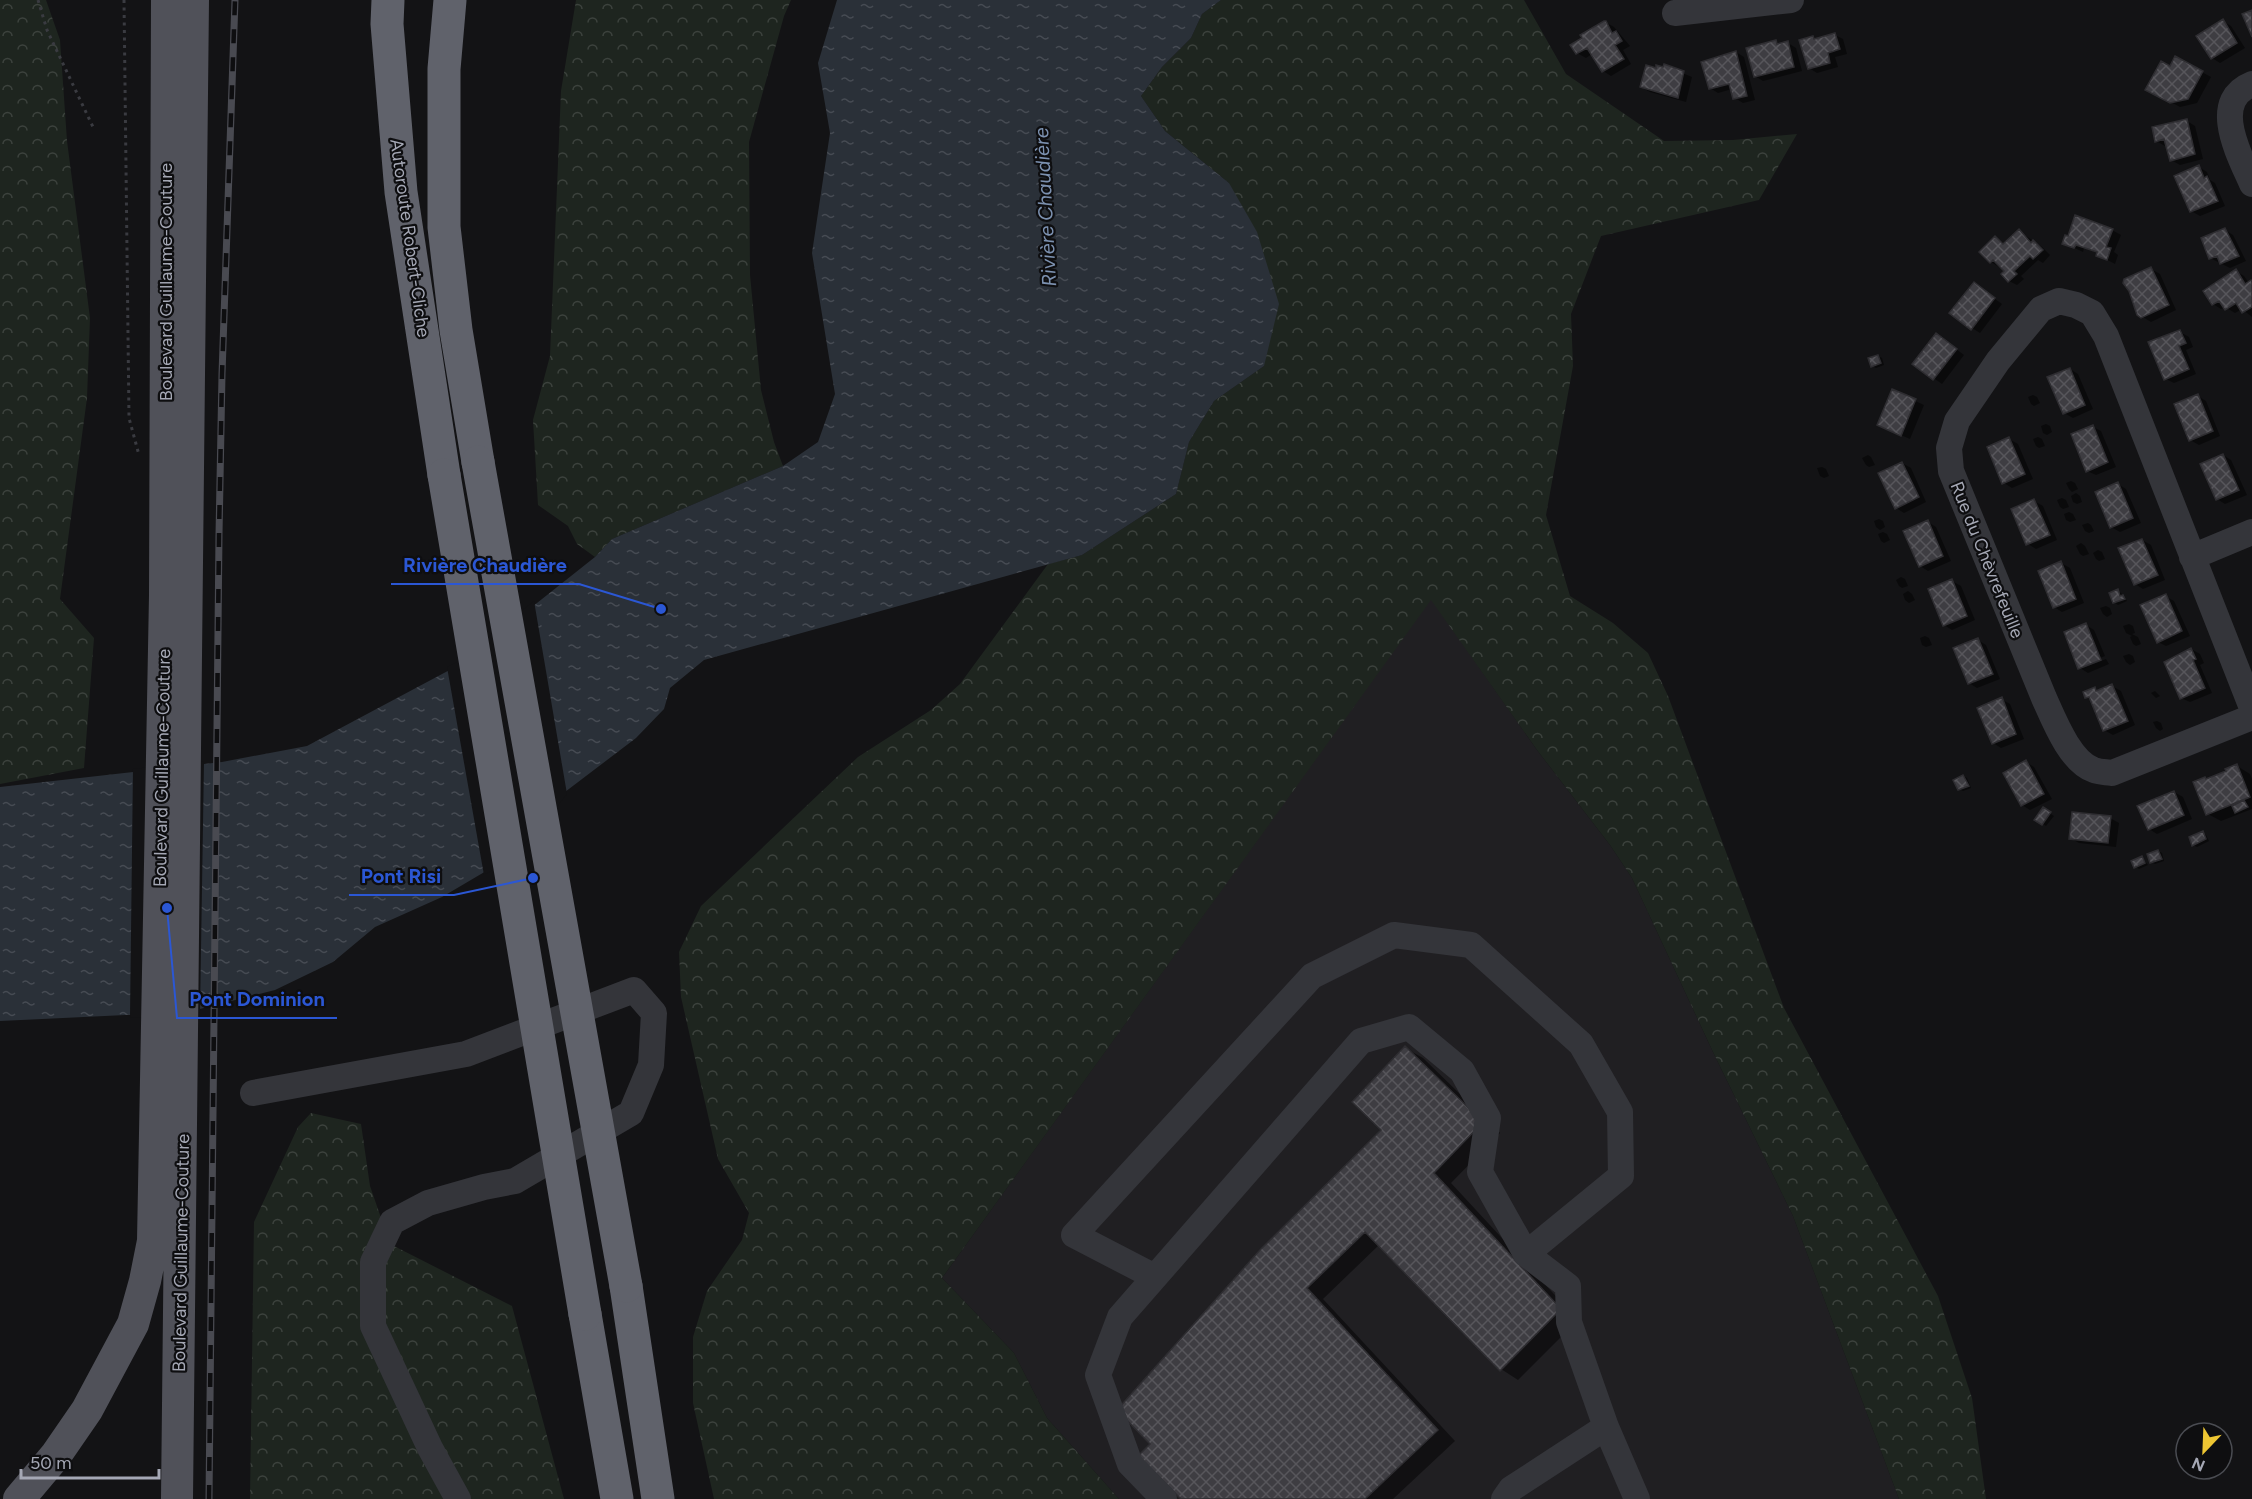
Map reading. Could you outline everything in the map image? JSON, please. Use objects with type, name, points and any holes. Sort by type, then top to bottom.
[{"type":"highway","name":"Autoroute Robert-Cliche","points":[[388,0],[387,24],[401,192],[444,475],[617,1499]]},
{"type":"highway","name":"Autoroute Robert-Cliche","points":[[450,0],[444,69],[444,227],[456,330],[626,1286],[658,1499]]},
{"type":"main road","name":"Boulevard Guillaume-Couture","points":[[167,0],[176,595]]},
{"type":"main road","name":"Boulevard Guillaume-Couture","points":[[177,1499],[167,1242],[176,595],[193,0]]},
{"type":"main road","name":"Boulevard Guillaume-Couture","points":[[19,1499],[56,1455],[87,1410],[129,1333],[145,1281],[167,1242]]},
{"type":"street","points":[[1675,13],[1791,0]]},
{"type":"street","points":[[2252,84],[2244,87],[2233,102],[2229,117],[2233,139],[2252,184]]},
{"type":"street","name":"Rue du Chèvrefeuille","points":[[2252,708],[2101,328],[2092,313],[2076,305],[2059,302],[2041,309],[1998,361],[1957,421],[1949,448],[1951,471],[2057,725],[2072,752],[2092,770],[2112,773],[2252,717]]},
{"type":"street","points":[[2192,557],[2252,532]]},
{"type":"street","points":[[1155,1278],[1074,1235],[1312,976],[1394,935],[1471,945],[1581,1044],[1620,1112],[1621,1176],[1526,1254]]},
{"type":"street","points":[[253,1093],[466,1054],[634,990],[654,1013],[651,1065],[631,1113],[515,1181],[484,1186],[428,1203],[392,1222],[373,1262],[373,1326],[430,1448],[458,1499]]},
{"type":"street","points":[[1164,1499],[1130,1464],[1098,1375],[1120,1317],[1361,1041],[1409,1027],[1462,1071],[1488,1118],[1480,1172],[1526,1254],[1568,1286],[1569,1322],[1605,1427],[1637,1499]]},
{"type":"street","points":[[1504,1499],[1511,1489],[1605,1427]]},
{"type":"path","points":[[38,0],[47,30],[93,127]]},
{"type":"path","points":[[124,0],[129,417],[140,460]]},
{"type":"shaded area","points":[[1431,599],[1537,750],[1610,845],[1632,878],[1793,1216],[1899,1499],[1119,1499],[1047,1418],[1014,1353],[942,1278]]},
{"type":"green space","points":[[0,0],[46,0],[60,40],[67,141],[90,318],[87,398],[60,599],[94,638],[84,768],[0,784]]},
{"type":"green space","points":[[576,0],[791,0],[784,16],[749,142],[750,275],[761,390],[774,442],[783,466],[612,539],[595,557],[577,544],[568,526],[538,505],[533,420],[550,356],[561,91]]},
{"type":"green space","points":[[1221,0],[1524,0],[1566,74],[1664,141],[1733,140],[1797,134],[1759,200],[1601,236],[1571,314],[1573,366],[1546,515],[1570,596],[1613,623],[1648,653],[1668,696],[1784,1008],[1938,1296],[1972,1398],[1986,1499],[1899,1499],[1793,1216],[1632,878],[1610,845],[1537,750],[1431,600],[942,1278],[1014,1353],[1047,1418],[1119,1499],[714,1499],[693,1403],[693,1337],[707,1291],[742,1240],[749,1213],[718,1159],[681,997],[679,952],[701,906],[858,757],[931,710],[960,684],[1048,564],[1082,555],[1176,494],[1189,442],[1214,401],[1264,366],[1229,183],[1165,131],[1141,96],[1162,67],[1191,38],[1202,14]]},
{"type":"green space","points":[[311,1113],[361,1124],[370,1186],[390,1244],[512,1306],[564,1499],[250,1499],[254,1222],[298,1127]]},
{"type":"water","points":[[837,0],[1221,0],[1202,14],[1191,38],[1162,67],[1141,96],[1165,131],[1229,183],[1257,232],[1279,304],[1264,366],[1214,401],[1189,442],[1176,494],[1082,555],[704,660],[670,688],[664,709],[636,738],[561,795],[498,864],[442,897],[375,927],[333,962],[275,990],[188,1012],[0,1021],[0,787],[222,762],[307,746],[459,665],[595,557],[612,539],[783,466],[818,442],[835,394],[812,253],[830,133],[818,63]]},
{"type":"pier","points":[[534,601],[567,794],[536,833],[500,866],[484,875],[447,667],[457,662]]},
{"type":"pier","points":[[204,761],[200,1012],[188,1015],[130,1018],[133,769]]},
{"type":"building","points":[[2252,10],[2252,37],[2242,14]]},
{"type":"building","points":[[2223,19],[2237,43],[2211,59],[2196,36]]},
{"type":"building","points":[[1604,21],[1612,33],[1616,31],[1622,41],[1615,45],[1624,59],[1602,72],[1587,48],[1576,54],[1570,45],[1582,38],[1580,35]]},
{"type":"building","points":[[1835,33],[1840,49],[1828,53],[1830,63],[1808,69],[1799,40],[1813,36],[1814,39]]},
{"type":"building","points":[[1776,40],[1777,44],[1788,41],[1794,67],[1754,77],[1746,48]]},
{"type":"building","points":[[1736,51],[1747,96],[1733,99],[1729,84],[1709,89],[1701,62]]},
{"type":"building","points":[[2175,56],[2203,71],[2188,99],[2170,103],[2145,90],[2161,61],[2170,66]]},
{"type":"building","points":[[1664,64],[1684,71],[1678,98],[1640,87],[1646,65],[1656,68],[1656,65],[1663,67]]},
{"type":"building","points":[[2187,119],[2195,154],[2170,161],[2164,139],[2155,142],[2152,127]]},
{"type":"building","points":[[2199,165],[2204,178],[2207,176],[2218,201],[2190,212],[2174,176]]},
{"type":"building","points":[[2075,215],[2113,229],[2106,247],[2111,248],[2107,260],[2096,256],[2097,252],[2076,245],[2074,248],[2062,244],[2065,235],[2068,236]]},
{"type":"building","points":[[2225,228],[2239,256],[2220,264],[2217,256],[2209,259],[2201,238]]},
{"type":"building","points":[[2019,229],[2031,243],[2033,240],[2043,250],[2033,259],[2030,256],[2014,271],[2017,274],[2008,282],[2001,274],[2004,271],[1993,260],[1990,263],[1979,252],[1995,236],[2003,244]]},
{"type":"building","points":[[2151,267],[2169,305],[2141,318],[2137,315],[2129,291],[2123,283],[2124,279]]},
{"type":"building","points":[[2236,269],[2245,284],[2251,280],[2252,282],[2252,307],[2242,313],[2236,303],[2225,310],[2219,301],[2212,305],[2203,291]]},
{"type":"building","points":[[1974,282],[1995,298],[1971,330],[1949,313]]},
{"type":"building","points":[[2180,330],[2186,343],[2179,346],[2189,369],[2164,380],[2148,342]]},
{"type":"building","points":[[1936,333],[1957,349],[1933,380],[1912,364]]},
{"type":"building","points":[[1878,355],[1881,363],[1871,367],[1868,358]]},
{"type":"building","points":[[2070,368],[2085,405],[2063,414],[2047,377]]},
{"type":"building","points":[[1892,389],[1916,399],[1901,436],[1877,425]]},
{"type":"building","points":[[2198,394],[2213,431],[2189,441],[2174,404]]},
{"type":"building","points":[[2093,425],[2108,462],[2086,472],[2071,434]]},
{"type":"building","points":[[2009,437],[2025,474],[2002,484],[1987,447]]},
{"type":"building","points":[[2223,454],[2239,490],[2216,500],[2200,464]]},
{"type":"building","points":[[1902,462],[1919,497],[1895,509],[1878,473]]},
{"type":"building","points":[[2118,482],[2133,518],[2110,528],[2095,492]]},
{"type":"building","points":[[2034,499],[2050,535],[2026,545],[2011,509]]},
{"type":"building","points":[[1928,520],[1943,556],[1919,567],[1903,531]]},
{"type":"building","points":[[2142,539],[2158,575],[2134,585],[2118,548]]},
{"type":"building","points":[[2061,561],[2076,599],[2053,608],[2038,571]]},
{"type":"building","points":[[1952,579],[1967,616],[1943,626],[1928,589]]},
{"type":"building","points":[[2118,589],[2120,596],[2123,595],[2125,599],[2113,603],[2109,593]]},
{"type":"building","points":[[2166,594],[2182,631],[2157,643],[2140,605]]},
{"type":"building","points":[[2086,623],[2101,660],[2078,669],[2064,632]]},
{"type":"building","points":[[1978,638],[1993,674],[1968,684],[1953,648]]},
{"type":"building","points":[[2191,648],[2196,659],[2193,660],[2205,688],[2180,699],[2164,662]]},
{"type":"building","points":[[2112,684],[2128,721],[2103,731],[2089,697],[2085,698],[2083,692],[2095,687],[2096,691]]},
{"type":"building","points":[[2002,697],[2016,734],[1992,744],[1977,708]]},
{"type":"building","points":[[2026,760],[2044,794],[2021,806],[2003,773]]},
{"type":"building","points":[[2237,764],[2250,797],[2206,815],[2193,782],[2226,771],[2225,769]]},
{"type":"building","points":[[1963,775],[1969,786],[1958,790],[1953,780]]},
{"type":"building","points":[[2174,791],[2184,815],[2148,830],[2137,806]]},
{"type":"building","points":[[2244,800],[2248,807],[2235,813],[2232,806]]},
{"type":"building","points":[[2043,807],[2051,812],[2042,825],[2034,820]]},
{"type":"building","points":[[2072,812],[2111,816],[2108,843],[2069,839]]},
{"type":"building","points":[[2203,831],[2206,839],[2192,846],[2189,837]]},
{"type":"building","points":[[2158,850],[2162,859],[2150,863],[2147,854]]},
{"type":"building","points":[[2142,856],[2145,863],[2134,868],[2131,861]]},
{"type":"building","points":[[1405,1046],[1483,1122],[1434,1173],[1561,1309],[1500,1371],[1365,1232],[1307,1288],[1438,1430],[1365,1499],[1181,1499],[1138,1456],[1150,1444],[1117,1410],[1260,1250],[1381,1130],[1352,1102]]},
{"type":"railway","points":[[209,1499],[219,535],[222,374],[235,0]]},
{"type":"place","name":"Rivière Chaudière","points":[[661,609]]},
{"type":"place","name":"Pont Risi","points":[[533,878]]},
{"type":"place","name":"Pont Dominion","points":[[167,908]]}]
